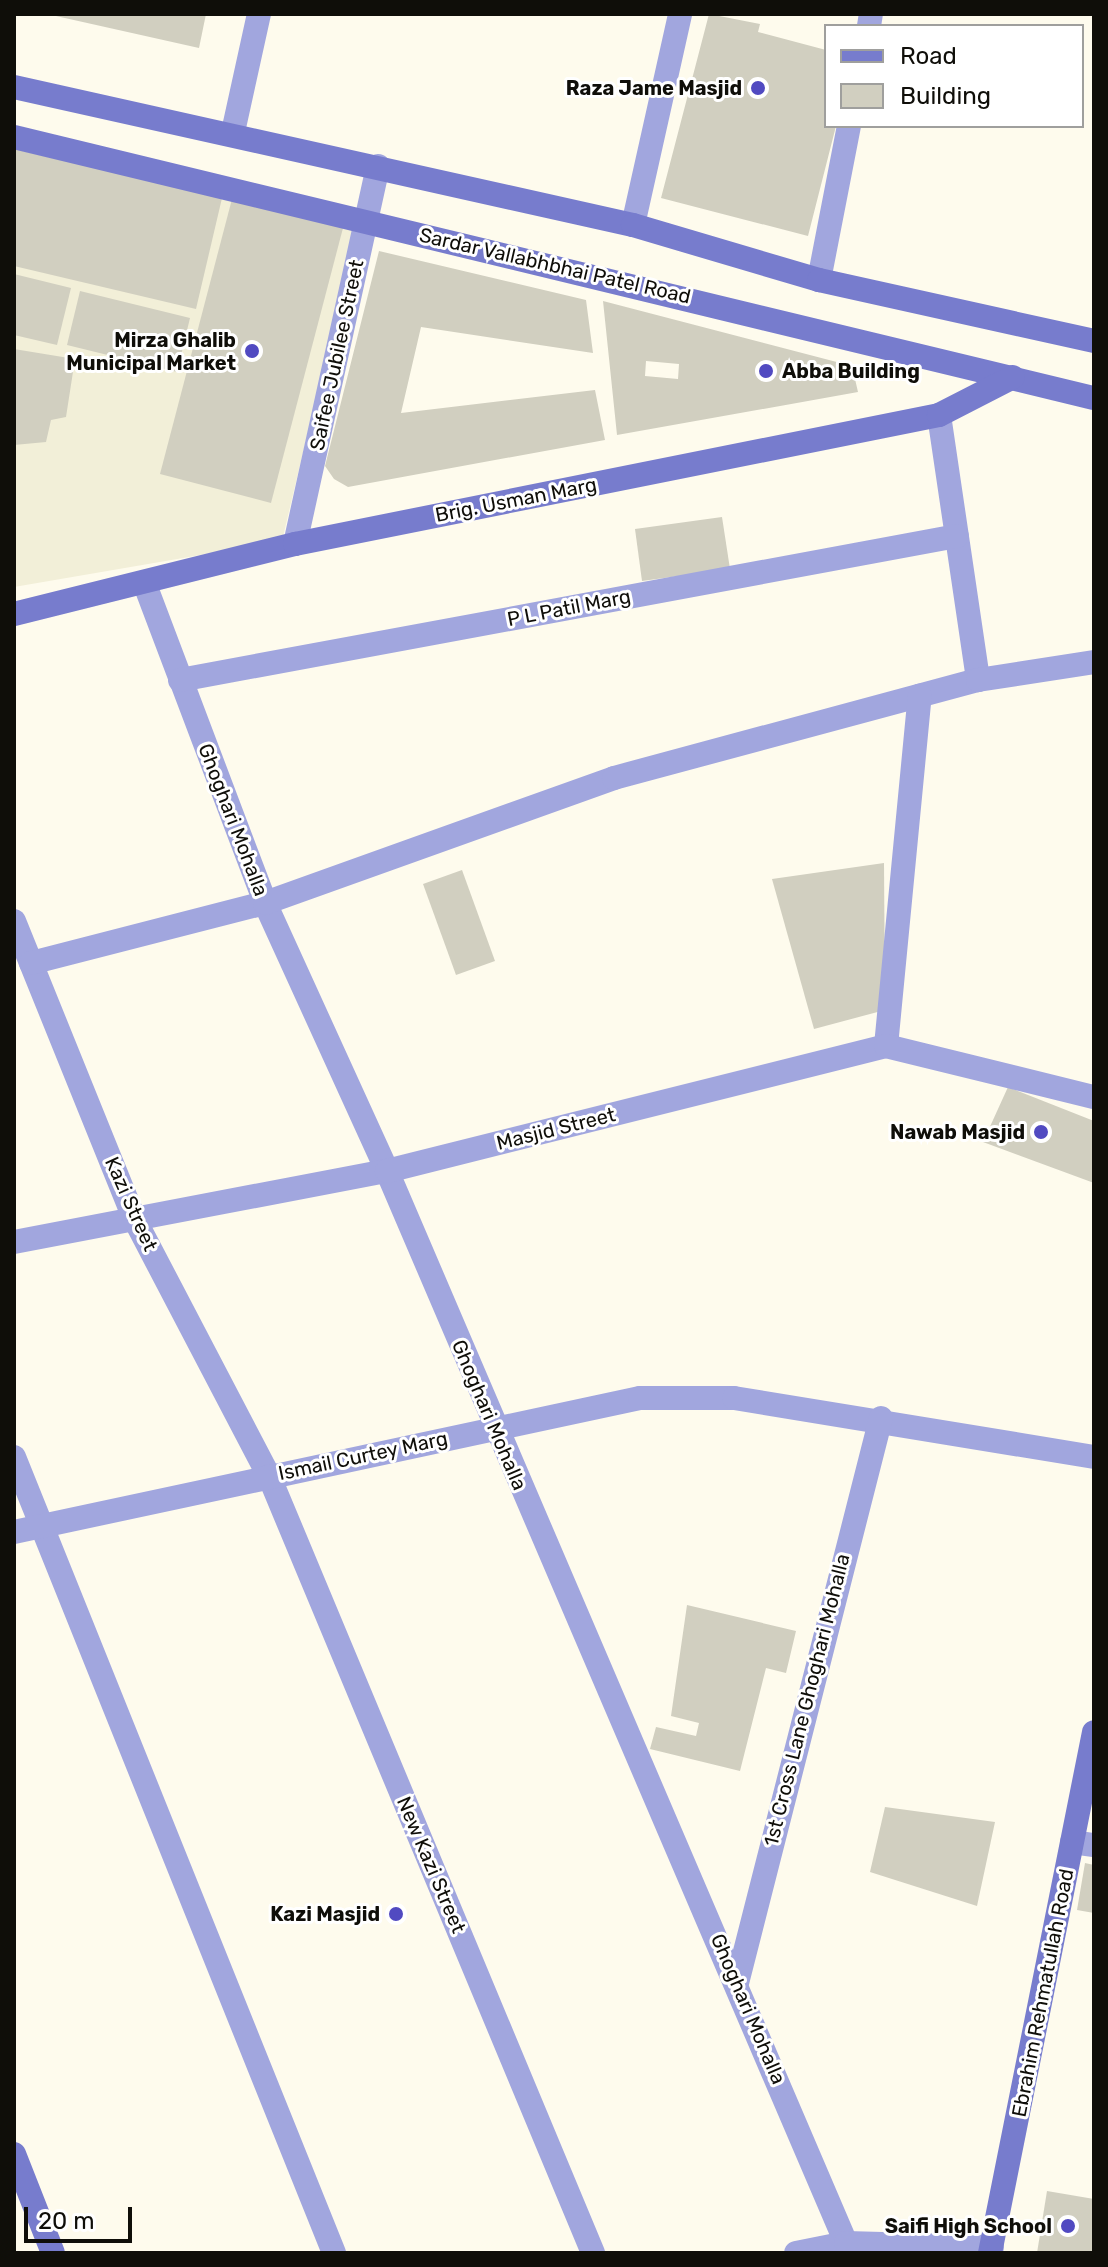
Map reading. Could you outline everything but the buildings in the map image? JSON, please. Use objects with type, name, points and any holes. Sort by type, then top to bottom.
[{"type":"main road","points":[[14,87],[233,132],[633,225],[819,280],[1094,341]]},
{"type":"main road","name":"Sardar Vallabhbhai Patel Road","points":[[14,137],[1094,398]]},
{"type":"main road","name":"Brig. Usman Marg","points":[[14,614],[295,544],[939,415],[1013,377]]},
{"type":"main road","name":"Ebrahim Rehmatullah Road","points":[[991,2250],[1083,1844],[1094,1732]]},
{"type":"main road","points":[[14,2154],[53,2253]]},
{"type":"street","points":[[233,132],[259,14]]},
{"type":"street","points":[[633,225],[680,14]]},
{"type":"street","points":[[819,280],[849,128]]},
{"type":"street","name":"Saifee Jubilee Street","points":[[295,544],[378,166]]},
{"type":"street","points":[[939,415],[978,680]]},
{"type":"street","name":"P L Patil Marg","points":[[180,680],[957,536]]},
{"type":"street","name":"Ghoghari Mohalla","points":[[144,582],[265,903],[387,1171],[494,1427],[737,1983],[846,2243]]},
{"type":"street","points":[[31,963],[265,903],[614,778],[978,680],[1094,662]]},
{"type":"street","points":[[886,1046],[920,696]]},
{"type":"street","name":"Kazi Street","points":[[14,921],[135,1220],[269,1476]]},
{"type":"street","name":"Masjid Street","points":[[14,1242],[387,1171],[886,1046],[1094,1097]]},
{"type":"street","name":"Ismail Curtey Marg","points":[[14,1532],[640,1398],[691,1396],[881,1418],[1094,1457]]},
{"type":"street","name":"1st Cross Lane Ghoghari Mohalla","points":[[737,1983],[881,1418]]},
{"type":"street","points":[[14,1457],[46,1523],[334,2253]]},
{"type":"street","name":"New Kazi Street","points":[[269,1476],[593,2253]]},
{"type":"street","points":[[796,2253],[846,2243],[991,2250]]},
{"type":"shaded area","points":[[14,130],[359,216],[282,541],[14,587]]},
{"type":"place","name":"Raza Jame Masjid","points":[[758,88]]},
{"type":"place","name":"Mirza Ghalib Municipal Market","points":[[252,351]]},
{"type":"place","name":"Abba Building","points":[[766,371]]},
{"type":"place","name":"Nawab Masjid","points":[[1041,1132]]},
{"type":"place","name":"Kazi Masjid","points":[[396,1914]]},
{"type":"place","name":"Saifi High School","points":[[1068,2226]]}]
